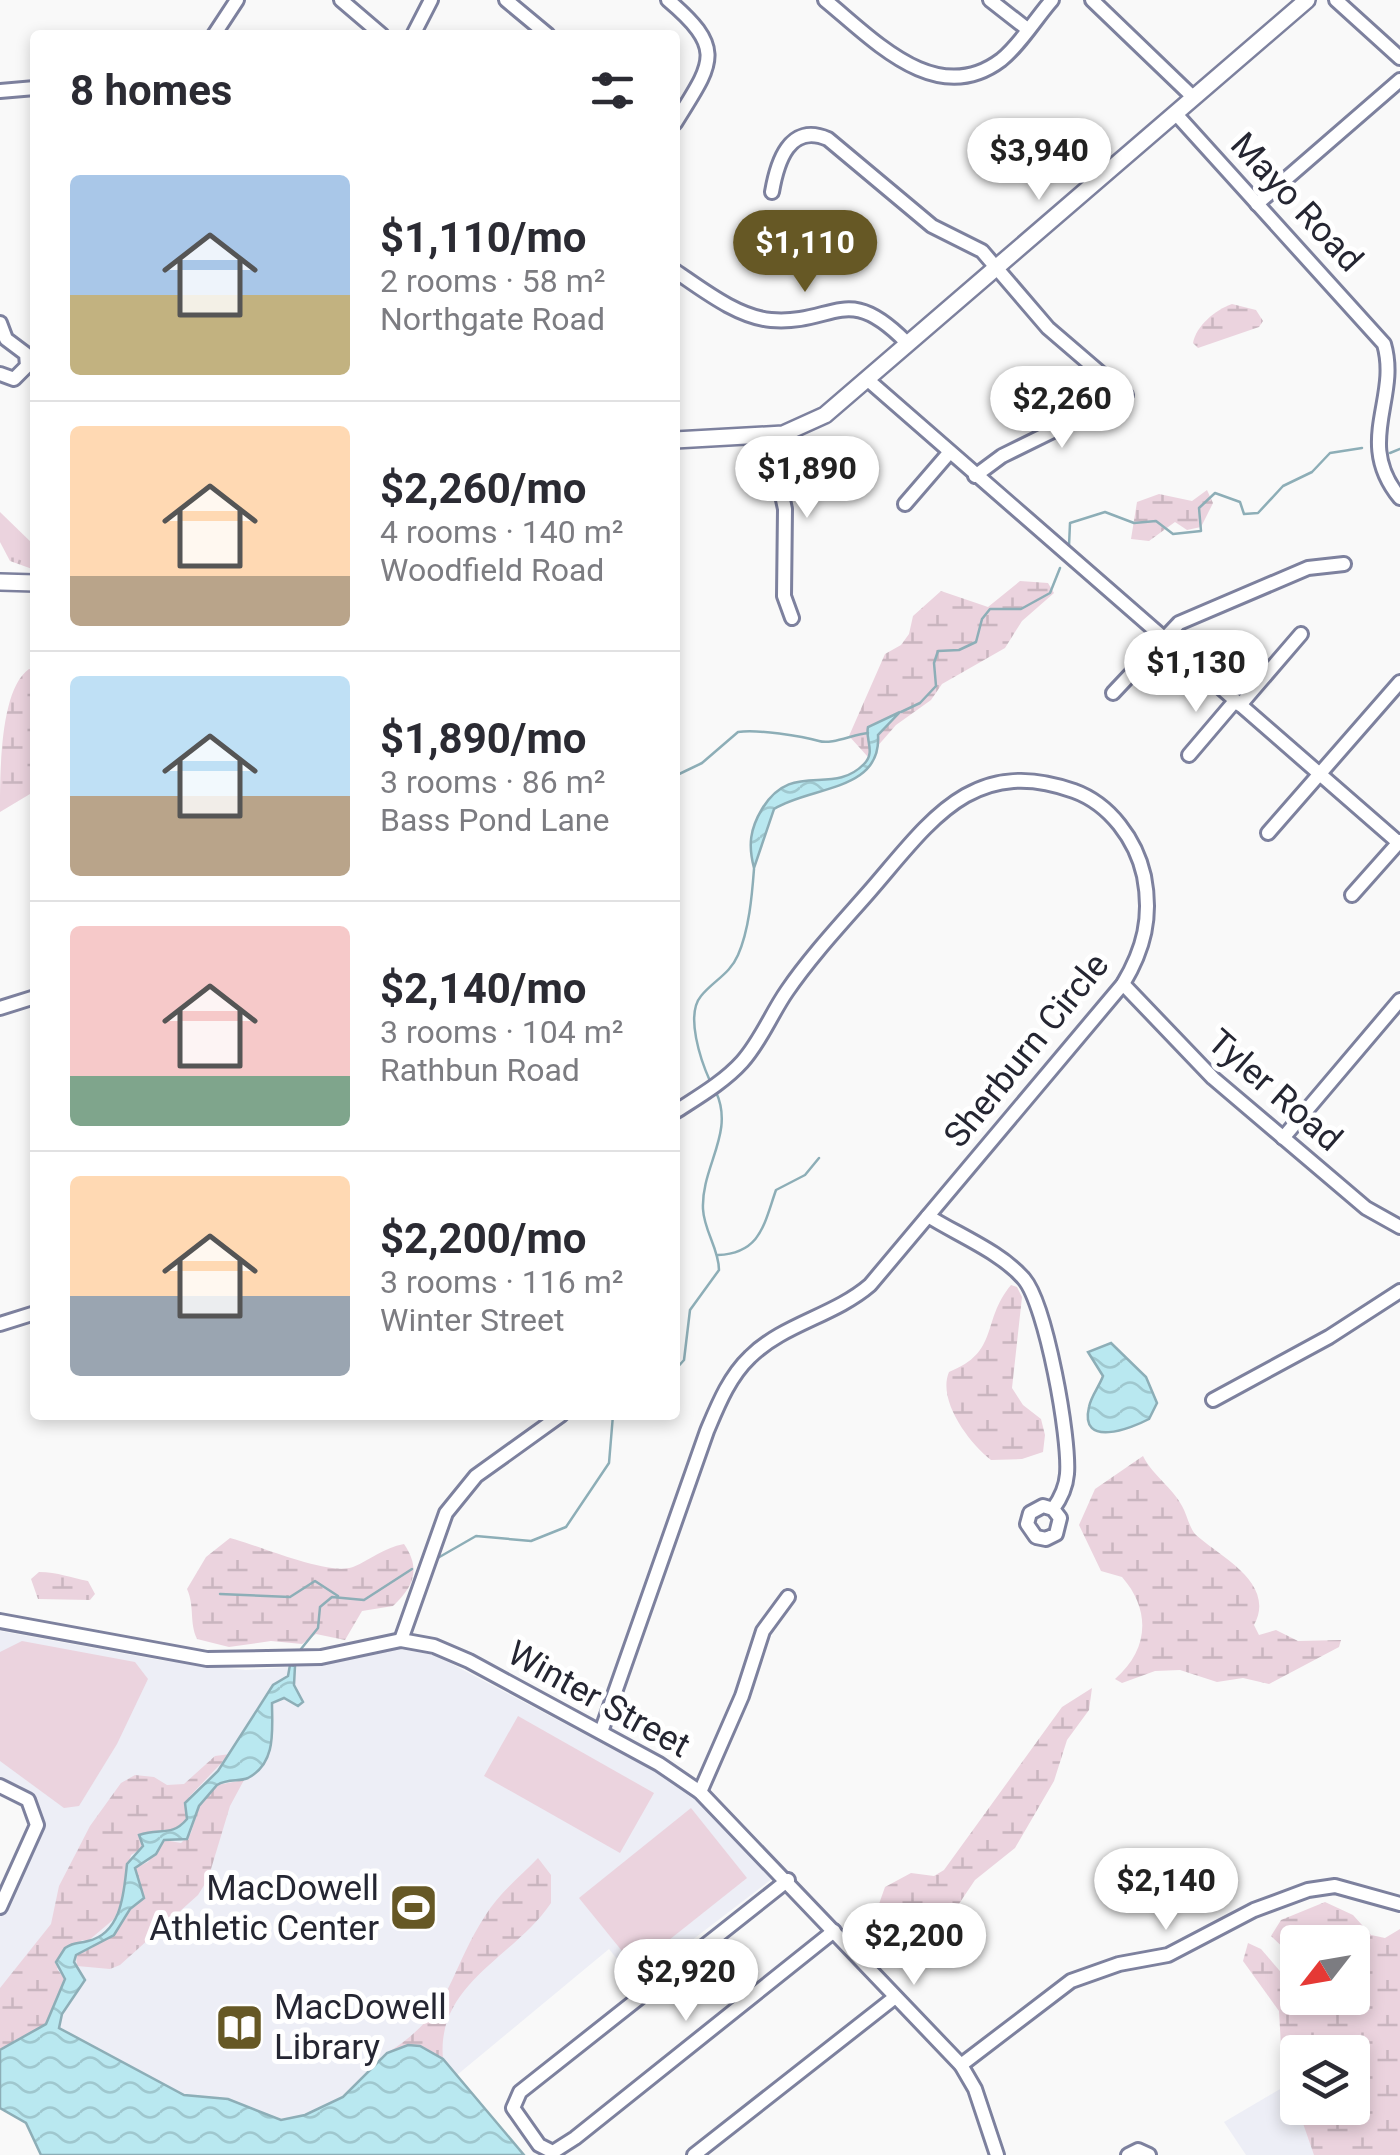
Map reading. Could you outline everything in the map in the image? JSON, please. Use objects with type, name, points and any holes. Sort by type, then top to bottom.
[{"type":"main road","points":[[680,440],[776,434],[815,422],[868,380],[906,342],[998,269],[1305,1]]},
{"type":"main road","points":[[0,582],[30,583]]},
{"type":"street","points":[[217,30],[236,0]]},
{"type":"street","points":[[342,0],[376,30]]},
{"type":"street","points":[[416,30],[431,0]]},
{"type":"street","points":[[506,0],[542,30]]},
{"type":"street","points":[[668,0],[704,33],[709,50],[699,84],[680,115]]},
{"type":"street","points":[[825,0],[903,64],[941,77],[964,78],[1002,59],[1052,0]]},
{"type":"street","points":[[990,0],[1026,28]]},
{"type":"street","points":[[1092,0],[1194,98]]},
{"type":"street","points":[[1336,0],[1400,58]]},
{"type":"street","points":[[1257,204],[1400,80]]},
{"type":"street","points":[[0,91],[30,88]]},
{"type":"street","name":"Mayo Road","points":[[1176,114],[1364,318],[1388,353],[1393,385],[1379,447],[1383,470],[1400,498]]},
{"type":"street","points":[[772,192],[786,148],[805,136],[820,135],[932,226],[974,245],[1048,328],[1126,395],[1002,456],[975,476]]},
{"type":"street","points":[[680,274],[746,313],[771,320],[852,308],[870,314],[906,342]]},
{"type":"street","points":[[0,323],[3,343],[22,349],[27,366],[14,379],[0,374]]},
{"type":"street","points":[[868,380],[1399,843],[1352,895]]},
{"type":"street","points":[[776,434],[785,508],[784,596],[792,618]]},
{"type":"street","points":[[905,504],[949,453]]},
{"type":"street","points":[[1113,693],[1162,637],[1180,623],[1257,587],[1319,564],[1344,564]]},
{"type":"street","points":[[1190,756],[1301,634]]},
{"type":"street","points":[[1268,833],[1400,682]]},
{"type":"street","name":"Sherburn Circle","points":[[601,1732],[707,1431],[728,1386],[760,1348],[856,1296],[1123,984],[1146,935],[1148,904],[1142,868],[1125,832],[1110,813],[1067,788],[1021,779],[991,784],[956,800],[923,829],[790,986],[750,1052],[722,1080],[680,1109]]},
{"type":"street","name":"Tyler Road","points":[[1123,984],[1186,1052],[1283,1138],[1366,1208],[1400,1226]]},
{"type":"street","points":[[0,1008],[30,999]]},
{"type":"street","points":[[1283,1138],[1400,1000]]},
{"type":"street","points":[[928,1216],[1010,1266],[1033,1292],[1067,1451],[1065,1488],[1054,1509]]},
{"type":"street","points":[[1213,1400],[1328,1337],[1400,1290]]},
{"type":"street","points":[[0,1324],[30,1315]]},
{"type":"street","points":[[401,1640],[446,1513],[476,1476],[554,1420]]},
{"type":"street","points":[[700,1792],[742,1696],[763,1630],[788,1597]]},
{"type":"street","name":"Winter Street","points":[[0,1621],[184,1657],[233,1661],[322,1657],[401,1640],[434,1646],[601,1732],[700,1792],[788,1880],[894,1998],[961,2065],[975,2089],[997,2155]]},
{"type":"street","points":[[0,1786],[28,1800],[36,1825],[0,1907]]},
{"type":"street","points":[[788,1880],[520,2092],[513,2103],[518,2118],[548,2152],[575,2138],[834,1931]]},
{"type":"street","points":[[961,2065],[1071,1981],[1118,1964],[1168,1956],[1254,1910],[1308,1890],[1334,1886],[1400,1904]]},
{"type":"street","points":[[694,2155],[894,1998]]},
{"type":"street","points":[[1128,2155],[1138,2150],[1149,2155]]},
{"type":"shaded area","points":[[0,1631],[159,1660],[246,1670],[328,1664],[400,1649],[435,1655],[682,1786],[773,1878],[636,1983],[609,1949],[457,2075],[443,2059],[365,2078],[343,2097],[305,2115],[281,2120],[228,2099],[184,2095],[59,2028],[0,2049],[0,1911],[38,1834],[31,1796],[20,1785],[0,1779]]},
{"type":"shaded area","points":[[1400,2026],[1400,2155],[1246,2155],[1224,2122],[1280,2089],[1280,2125],[1370,2125],[1370,2042]]},
{"type":"green space","points":[[1232,304],[1256,310],[1263,321],[1259,327],[1198,348],[1193,343],[1202,325]]},
{"type":"green space","points":[[1207,490],[1213,503],[1201,527],[1187,530],[1175,522],[1149,541],[1131,539],[1137,502],[1159,494],[1192,501]]},
{"type":"green space","points":[[0,512],[30,541],[30,568],[10,561],[0,542]]},
{"type":"green space","points":[[1020,581],[1048,583],[1054,593],[1022,621],[1005,648],[942,684],[931,700],[896,725],[868,757],[849,736],[885,654],[901,645],[909,634],[913,616],[941,591],[988,607]]},
{"type":"green space","points":[[30,669],[30,794],[0,812],[7,712],[19,679]]},
{"type":"green space","points":[[1011,1285],[1017,1287],[1022,1297],[1012,1388],[1023,1405],[1041,1419],[1045,1435],[1043,1452],[1022,1459],[991,1460],[957,1420],[946,1383],[949,1372],[965,1364],[983,1345]]},
{"type":"green space","points":[[1143,1456],[1178,1500],[1196,1535],[1252,1584],[1258,1596],[1254,1625],[1259,1635],[1276,1630],[1298,1641],[1341,1640],[1339,1647],[1269,1684],[1243,1678],[1217,1682],[1180,1670],[1155,1671],[1122,1683],[1115,1679],[1140,1643],[1142,1617],[1132,1590],[1122,1577],[1101,1571],[1079,1525],[1095,1489]]},
{"type":"green space","points":[[230,1538],[310,1564],[341,1569],[404,1544],[412,1561],[413,1577],[393,1606],[362,1611],[345,1640],[316,1634],[302,1644],[271,1641],[229,1647],[197,1639],[187,1589],[206,1557]]},
{"type":"green space","points":[[39,1572],[88,1581],[95,1594],[90,1600],[38,1599],[31,1579]]},
{"type":"green space","points":[[22,1641],[135,1662],[148,1679],[117,1744],[79,1806],[64,1808],[0,1761],[0,1652]]},
{"type":"green space","points":[[1092,1688],[1089,1710],[1067,1740],[1054,1781],[1015,1848],[975,1880],[944,1926],[889,1960],[868,1935],[885,1887],[911,1873],[934,1876],[944,1870],[1062,1707]]},
{"type":"green space","points":[[518,1716],[654,1793],[620,1853],[484,1776]]},
{"type":"green space","points":[[230,1754],[189,1797],[187,1819],[174,1832],[142,1842],[141,1849],[131,1855],[125,1876],[128,1886],[114,1919],[88,1941],[82,1940],[57,1969],[65,1979],[46,2024],[0,2050],[0,1988],[51,1924],[59,1886],[90,1826],[121,1783],[135,1775],[154,1777],[167,1785],[184,1784],[215,1756]]},
{"type":"green space","points":[[244,1780],[230,1806],[208,1879],[198,1895],[120,1965],[110,1969],[77,1966],[76,1955],[92,1948],[138,1903],[135,1868],[148,1862],[164,1840],[181,1843],[191,1833],[199,1806],[217,1785]]},
{"type":"green space","points":[[691,1808],[747,1878],[635,1967],[579,1898]]},
{"type":"green space","points":[[538,1858],[551,1875],[551,1903],[464,1991],[444,2033],[443,2059],[408,2045],[387,2053],[409,2037],[437,2007],[491,1908]]},
{"type":"green space","points":[[1325,1902],[1353,1915],[1362,1925],[1280,1925],[1280,1945],[1271,1936],[1281,1920]]},
{"type":"green space","points":[[1400,1929],[1400,2155],[1314,2155],[1304,2125],[1370,2125],[1370,2035],[1280,2035],[1279,2011],[1243,1961],[1248,1943],[1261,1949],[1280,1971],[1280,2015],[1370,2015],[1370,1934],[1385,1938]]},
{"type":"water","points":[[900,712],[878,735],[876,754],[856,777],[774,809],[754,868],[753,830],[774,794],[799,781],[839,778],[852,773],[869,755],[868,727]]},
{"type":"water","points":[[1111,1343],[1146,1377],[1157,1403],[1149,1419],[1120,1430],[1099,1432],[1088,1420],[1090,1403],[1103,1376],[1088,1352]]},
{"type":"water","points":[[290,1665],[295,1666],[294,1685],[303,1702],[298,1706],[284,1698],[272,1703],[271,1745],[264,1764],[248,1778],[217,1785],[199,1806],[187,1839],[164,1840],[156,1854],[135,1868],[144,1898],[130,1909],[114,1935],[76,1955],[74,1962],[85,1980],[62,2014],[59,2028],[184,2095],[228,2099],[281,2120],[305,2115],[343,2097],[387,2053],[408,2045],[420,2046],[443,2059],[524,2155],[41,2155],[26,2123],[0,2108],[0,2050],[46,2024],[65,1979],[56,1962],[65,1948],[100,1936],[115,1920],[123,1897],[127,1864],[143,1846],[139,1835],[170,1830],[187,1819],[185,1803],[218,1771],[273,1685],[288,1676]]},
{"type":"waterway","points":[[1069,546],[1070,523],[1105,512],[1134,523],[1156,521],[1173,534],[1201,531],[1199,508],[1215,493],[1240,502],[1244,514],[1258,513],[1283,486],[1312,472],[1330,453],[1362,448]]},
{"type":"waterway","points":[[1390,453],[1400,449]]},
{"type":"waterway","points":[[901,712],[920,703],[936,686],[934,663],[938,651],[959,650],[976,642],[982,619],[990,609],[1021,609],[1050,593],[1060,568]]},
{"type":"waterway","points":[[680,774],[702,763],[738,732],[756,731],[824,742],[868,733]]},
{"type":"waterway","points":[[710,1081],[696,1038],[696,1004],[738,955],[747,924],[754,869]]},
{"type":"waterway","points":[[680,1364],[684,1360],[690,1310],[719,1270],[703,1209],[722,1122],[716,1092]]},
{"type":"waterway","points":[[718,1255],[752,1243],[764,1225],[776,1190],[805,1175],[819,1158]]},
{"type":"waterway","points":[[436,1559],[476,1536],[531,1541],[566,1527],[609,1463],[613,1420]]},
{"type":"waterway","points":[[301,1649],[318,1628],[320,1607],[332,1597],[364,1600],[412,1569]]},
{"type":"waterway","points":[[220,1594],[290,1597],[315,1581],[338,1596]]},
{"type":"place","name":"MacDowell Athletic Center","points":[[414,1908]]},
{"type":"place","name":"MacDowell Library","points":[[239,2027]]}]
